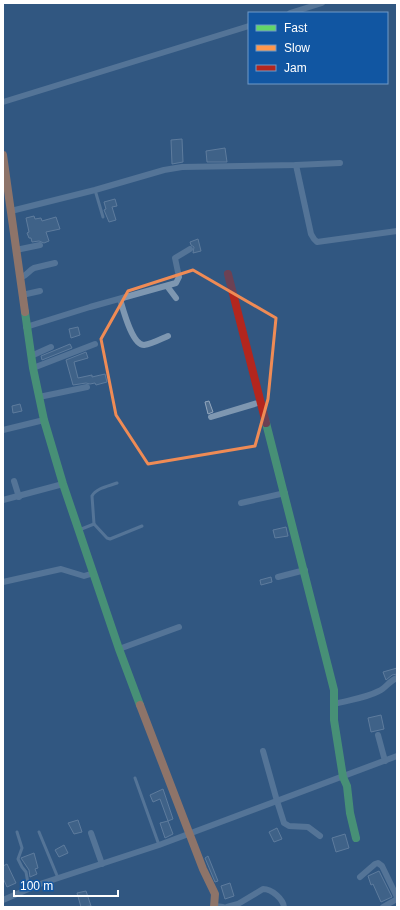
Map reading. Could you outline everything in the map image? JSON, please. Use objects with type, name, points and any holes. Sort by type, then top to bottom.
[{"type":"street","points":[[293,12],[322,3]]},
{"type":"street","points":[[3,102],[248,26]]},
{"type":"street","points":[[3,155],[26,327],[44,420],[119,649],[203,869],[215,894],[214,907],[222,907]]},
{"type":"street","points":[[11,211],[182,167],[340,163]]},
{"type":"street","points":[[296,165],[311,234],[317,242],[397,231]]},
{"type":"street","points":[[16,250],[40,245]]},
{"type":"street","points":[[26,327],[176,283],[178,280],[178,272],[175,258],[190,249]]},
{"type":"street","points":[[20,278],[28,274],[31,269],[56,263]]},
{"type":"street","points":[[228,274],[305,570],[334,690],[334,720],[343,776],[347,786],[350,813],[356,838]]},
{"type":"street","points":[[167,286],[176,298]]},
{"type":"street","points":[[22,295],[40,291]]},
{"type":"street","points":[[120,299],[132,333],[138,343],[142,345],[148,344],[168,336]]},
{"type":"street","points":[[33,368],[95,344]]},
{"type":"street","points":[[31,356],[51,347]]},
{"type":"street","points":[[39,397],[87,387]]},
{"type":"street","points":[[211,417],[261,402]]},
{"type":"street","points":[[3,430],[44,420]]},
{"type":"street","points":[[14,482],[18,497]]},
{"type":"street","points":[[3,500],[64,484]]},
{"type":"street","points":[[241,503],[285,493]]},
{"type":"street","points":[[3,582],[61,569],[84,576],[94,573]]},
{"type":"street","points":[[278,577],[305,570]]},
{"type":"street","points":[[119,649],[179,627]]},
{"type":"street","points":[[334,704],[374,693],[388,686],[394,679],[397,678]]},
{"type":"street","points":[[378,735],[385,761]]},
{"type":"street","points":[[263,751],[284,823],[289,826],[308,827],[320,836]]},
{"type":"street","points":[[3,900],[58,878],[189,833],[397,756]]},
{"type":"street","points":[[91,833],[102,864]]},
{"type":"street","points":[[360,877],[375,864],[378,863],[382,866],[397,898],[383,907]]},
{"type":"street","points":[[227,907],[238,904],[263,889],[267,889],[279,897],[283,902],[284,907]]},
{"type":"lane","points":[[95,190],[103,217]]},
{"type":"lane","points":[[118,483],[96,490],[92,496],[94,524],[107,538],[142,526]]},
{"type":"lane","points":[[79,530],[94,524]]},
{"type":"lane","points":[[135,778],[158,844]]},
{"type":"lane","points":[[17,832],[22,848],[18,859],[22,868],[26,872],[29,889]]},
{"type":"lane","points":[[39,832],[58,878]]},
{"type":"highlighted area","points":[[193,270],[276,318],[268,399],[255,446],[148,464],[116,415],[101,339],[128,291]]},
{"type":"building","points":[[182,139],[183,162],[172,164],[171,140]]},
{"type":"building","points":[[225,148],[227,162],[207,162],[206,151]]},
{"type":"building","points":[[115,199],[117,206],[112,207],[116,220],[109,222],[104,210],[106,209],[104,202]]},
{"type":"building","points":[[34,216],[35,219],[41,218],[42,221],[56,217],[60,229],[46,232],[49,241],[44,243],[39,241],[32,242],[31,238],[29,238],[27,233],[29,232],[26,218]]},
{"type":"building","points":[[198,239],[201,251],[193,253],[194,247],[190,242]]},
{"type":"building","points":[[78,327],[80,335],[71,338],[69,329]]},
{"type":"building","points":[[70,344],[72,348],[42,360],[41,356]]},
{"type":"building","points":[[86,352],[88,358],[74,362],[78,378],[105,374],[107,382],[96,385],[95,383],[86,383],[73,385],[66,360]]},
{"type":"building","points":[[209,401],[213,412],[208,414],[205,402]]},
{"type":"building","points":[[20,404],[22,411],[13,413],[12,406]]},
{"type":"building","points":[[286,527],[288,536],[275,538],[273,530]]},
{"type":"building","points":[[271,577],[272,582],[261,585],[260,580]]},
{"type":"building","points":[[397,668],[397,674],[392,675],[386,680],[383,672]]},
{"type":"building","points":[[381,715],[384,729],[371,732],[368,718]]},
{"type":"building","points":[[163,789],[173,819],[168,821],[160,799],[153,802],[150,795]]},
{"type":"building","points":[[78,820],[82,832],[74,834],[68,823]]},
{"type":"building","points":[[168,821],[173,834],[165,838],[160,823]]},
{"type":"building","points":[[277,828],[282,839],[274,842],[269,832]]},
{"type":"building","points":[[345,834],[349,848],[336,852],[332,838]]},
{"type":"building","points":[[64,845],[68,853],[59,857],[55,850]]},
{"type":"building","points":[[34,853],[38,868],[35,869],[37,874],[30,877],[29,870],[21,858]]},
{"type":"building","points":[[208,856],[218,881],[215,882],[205,858]]},
{"type":"building","points":[[7,864],[16,883],[7,887],[3,878],[3,866]]},
{"type":"building","points":[[379,871],[392,897],[381,902],[373,884],[371,885],[368,876]]},
{"type":"building","points":[[230,883],[234,896],[225,899],[221,886]]},
{"type":"building","points":[[86,891],[91,906],[81,907],[77,893]]},
{"type":"traffic: fast","points":[[25,312],[33,368],[44,420],[63,484],[119,649],[140,705]]},
{"type":"traffic: fast","points":[[266,423],[334,690],[334,720],[343,777],[347,786],[350,813],[356,838]]},
{"type":"traffic: slow","points":[[3,155],[25,312]]},
{"type":"traffic: slow","points":[[140,705],[203,869],[215,894],[214,907]]},
{"type":"traffic: jam","points":[[228,274],[266,423]]}]
